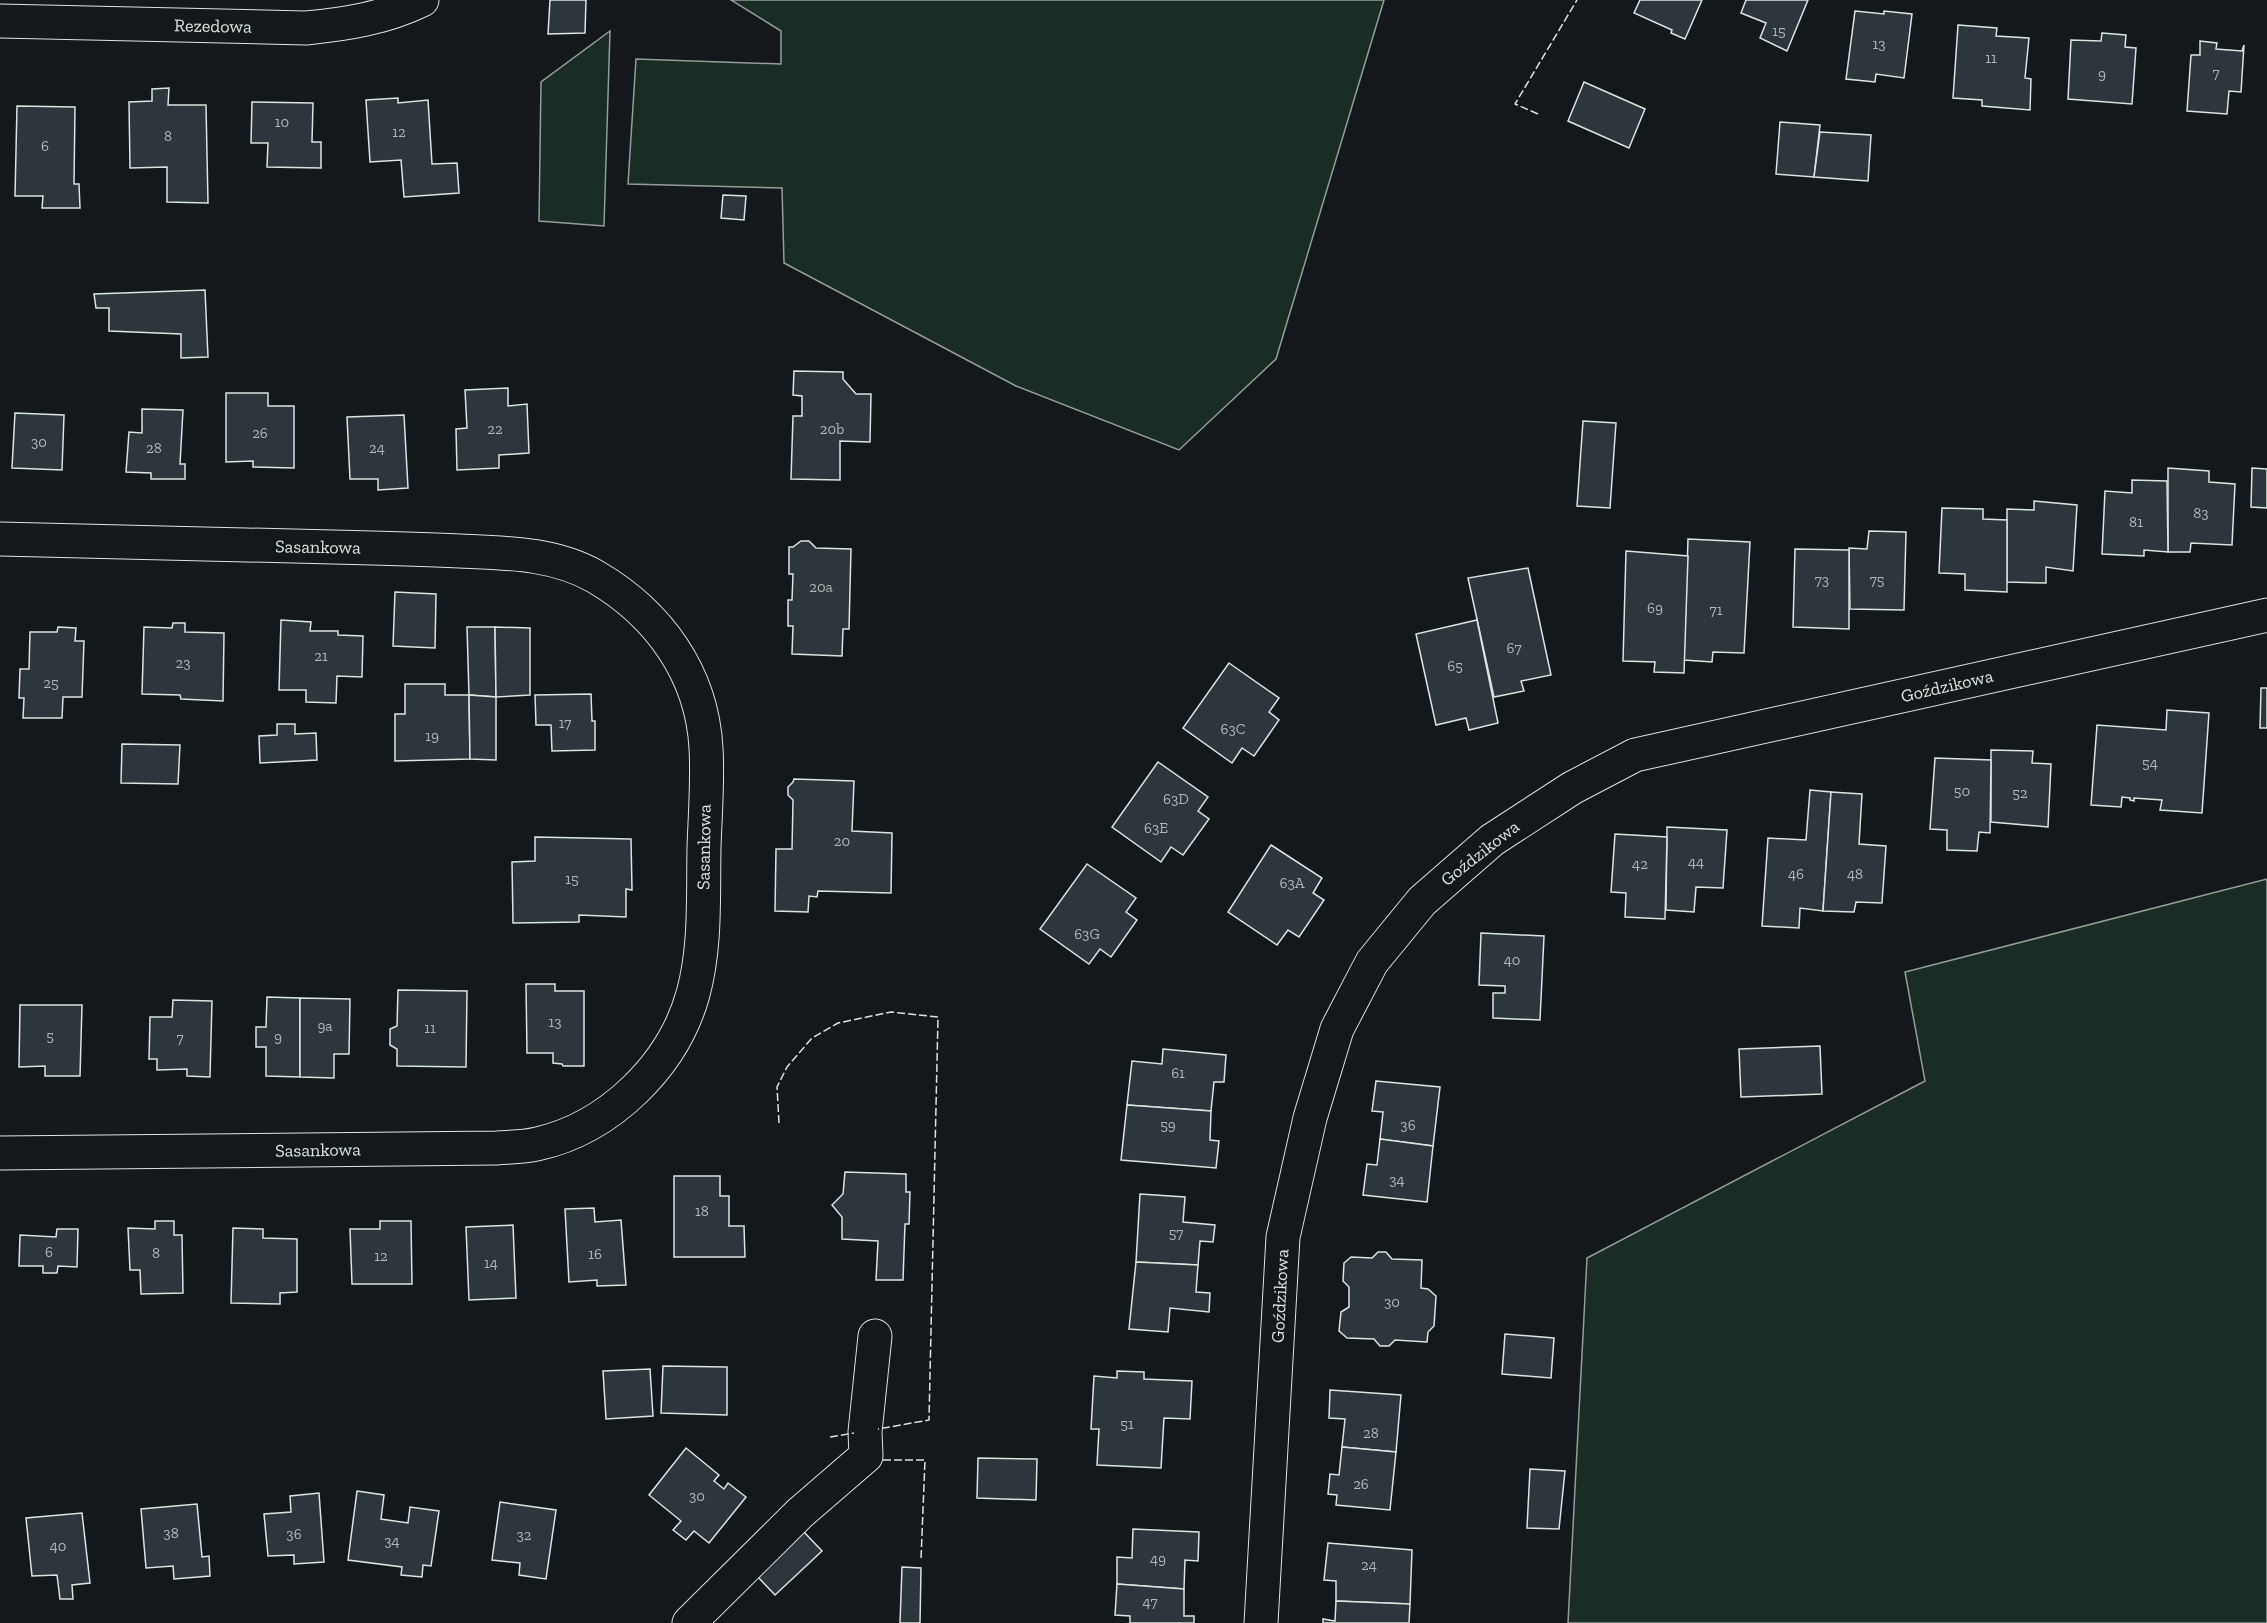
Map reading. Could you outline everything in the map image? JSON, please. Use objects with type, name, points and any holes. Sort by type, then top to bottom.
[{"type":"street","name":"Rezedowa","points":[[0,21],[306,28],[351,24],[398,11],[422,0]]},
{"type":"street","name":"Sasankowa","points":[[0,539],[453,550],[529,555],[561,562],[592,574],[622,593],[653,620],[666,636],[688,672],[699,704],[706,747],[702,945],[693,995],[677,1034],[654,1070],[625,1099],[592,1123],[535,1145],[497,1148],[0,1153]]},
{"type":"street","name":"Goździkowa","points":[[1261,1623],[1283,1237],[1310,1118],[1337,1029],[1372,962],[1422,901],[1492,840],[1572,788],[1635,755],[2267,615]]},
{"type":"street","points":[[689,1623],[800,1513],[866,1456],[865,1432],[874,1336]]},
{"type":"green space","points":[[731,0],[1384,0],[1276,359],[1179,450],[1016,386],[784,263],[782,188],[628,184],[636,59],[781,64],[781,31]]},
{"type":"green space","points":[[610,31],[604,226],[539,221],[541,82]]},
{"type":"green space","points":[[2267,879],[2267,1623],[1568,1623],[1587,1258],[1925,1081],[1905,972]]},
{"type":"building","points":[[550,0],[586,0],[585,33],[548,34]]},
{"type":"building","points":[[1640,0],[1702,0],[1685,39],[1671,33],[1672,30],[1634,13]]},
{"type":"building","points":[[1746,0],[1808,0],[1787,51],[1760,38],[1766,23],[1741,13]]},
{"type":"building","points":[[1855,11],[1912,14],[1904,78],[1876,74],[1875,82],[1846,79]]},
{"type":"building","points":[[1958,25],[1997,28],[1996,36],[2029,38],[2025,78],[2031,79],[2030,110],[1982,106],[1982,100],[1953,98]]},
{"type":"building","points":[[2102,33],[2126,35],[2125,47],[2136,48],[2132,104],[2068,99],[2071,40],[2101,41]]},
{"type":"building","points":[[2200,41],[2217,43],[2216,49],[2242,51],[2244,45],[2241,92],[2229,91],[2227,114],[2187,111],[2191,55],[2200,55]]},
{"type":"building","points":[[1584,82],[1645,109],[1629,148],[1568,121]]},
{"type":"building","points":[[169,88],[168,105],[206,105],[208,203],[167,202],[167,167],[130,168],[129,102],[152,101],[152,89]]},
{"type":"building","points":[[398,98],[398,103],[428,100],[432,164],[457,163],[459,193],[404,197],[401,160],[370,162],[366,100]]},
{"type":"building","points":[[252,102],[313,103],[312,142],[321,142],[321,168],[267,167],[268,143],[251,143]]},
{"type":"building","points":[[17,106],[75,107],[74,184],[79,184],[80,208],[42,208],[43,196],[15,196]]},
{"type":"building","points":[[1780,122],[1820,125],[1814,177],[1776,174]]},
{"type":"building","points":[[1820,132],[1871,135],[1868,181],[1814,177]]},
{"type":"building","points":[[723,195],[746,196],[744,220],[721,218]]},
{"type":"building","points":[[205,290],[208,357],[181,358],[181,334],[109,331],[109,308],[96,308],[94,294]]},
{"type":"building","points":[[794,371],[843,372],[843,379],[856,394],[871,394],[870,442],[840,441],[840,480],[791,479],[793,416],[802,416],[802,396],[793,395]]},
{"type":"building","points":[[508,388],[508,406],[527,404],[529,453],[499,455],[499,468],[457,470],[456,429],[467,428],[465,390]]},
{"type":"building","points":[[226,393],[268,393],[268,406],[294,406],[294,468],[253,467],[253,461],[226,462]]},
{"type":"building","points":[[142,409],[183,410],[180,464],[185,464],[185,479],[151,479],[151,473],[126,472],[129,432],[142,433]]},
{"type":"building","points":[[15,413],[64,415],[62,470],[12,468]]},
{"type":"building","points":[[404,415],[408,488],[378,490],[378,479],[350,479],[347,417]]},
{"type":"building","points":[[1583,421],[1616,423],[1610,508],[1577,506]]},
{"type":"building","points":[[2168,468],[2209,471],[2209,482],[2235,484],[2232,545],[2191,543],[2190,552],[2168,552]]},
{"type":"building","points":[[2252,468],[2267,469],[2267,508],[2251,507]]},
{"type":"building","points":[[2132,480],[2167,481],[2168,552],[2144,550],[2144,556],[2102,554],[2105,491],[2132,493]]},
{"type":"building","points":[[2034,501],[2077,505],[2073,571],[2046,567],[2046,583],[2007,582],[2007,509],[2034,510]]},
{"type":"building","points":[[1942,508],[1983,509],[1983,519],[2007,520],[2007,592],[1965,590],[1965,574],[1939,573]]},
{"type":"building","points":[[1869,531],[1906,532],[1904,610],[1850,609],[1849,548],[1867,549]]},
{"type":"building","points":[[1688,539],[1750,542],[1744,653],[1713,652],[1712,662],[1684,660]]},
{"type":"building","points":[[801,541],[809,541],[816,548],[851,549],[849,629],[843,629],[842,656],[792,654],[793,626],[788,626],[788,600],[792,600],[793,574],[789,574],[789,547]]},
{"type":"building","points":[[1795,549],[1849,550],[1849,629],[1793,627]]},
{"type":"building","points":[[1626,551],[1688,556],[1684,673],[1654,672],[1655,662],[1623,661]]},
{"type":"building","points":[[1528,568],[1551,675],[1521,681],[1524,691],[1494,697],[1468,578]]},
{"type":"building","points":[[395,592],[436,594],[435,648],[393,646]]},
{"type":"building","points":[[281,620],[311,622],[310,631],[338,631],[338,635],[363,636],[362,677],[337,676],[336,703],[306,702],[306,690],[279,690]]},
{"type":"building","points":[[1477,620],[1498,723],[1469,730],[1466,718],[1436,725],[1416,634]]},
{"type":"building","points":[[173,623],[185,623],[185,632],[224,633],[223,701],[181,699],[180,695],[142,694],[144,627],[172,628]]},
{"type":"building","points":[[58,627],[76,628],[75,641],[84,641],[82,697],[63,697],[62,718],[23,718],[24,698],[19,698],[20,669],[29,669],[30,632],[57,632]]},
{"type":"building","points":[[467,627],[495,627],[496,697],[469,695]]},
{"type":"building","points":[[495,627],[530,628],[530,695],[496,697]]},
{"type":"building","points":[[1229,663],[1279,698],[1269,712],[1279,720],[1254,756],[1242,748],[1232,763],[1183,728]]},
{"type":"building","points":[[405,684],[445,684],[445,695],[469,695],[470,759],[395,761],[395,714],[405,714]]},
{"type":"building","points":[[2261,688],[2267,688],[2267,728],[2260,728]]},
{"type":"building","points":[[591,694],[592,721],[595,721],[595,750],[552,751],[551,725],[536,725],[535,695]]},
{"type":"building","points":[[469,695],[496,697],[496,760],[470,759]]},
{"type":"building","points":[[2167,710],[2209,713],[2202,813],[2160,810],[2162,800],[2134,798],[2134,801],[2122,797],[2121,807],[2091,805],[2097,725],[2166,730]]},
{"type":"building","points":[[277,724],[295,724],[295,734],[316,733],[317,760],[260,763],[259,736],[277,735]]},
{"type":"building","points":[[122,744],[180,745],[178,784],[121,783]]},
{"type":"building","points":[[1991,750],[2033,751],[2032,763],[2051,764],[2048,827],[1991,822]]},
{"type":"building","points":[[1935,758],[1991,760],[1990,833],[1979,832],[1977,851],[1947,850],[1947,830],[1930,829]]},
{"type":"building","points":[[1158,762],[1208,797],[1198,811],[1209,819],[1183,855],[1171,847],[1161,862],[1112,827]]},
{"type":"building","points":[[794,779],[854,781],[852,831],[892,833],[891,893],[818,891],[817,897],[809,896],[808,912],[775,911],[776,849],[792,849],[793,800],[788,795],[788,787]]},
{"type":"building","points":[[1810,790],[1831,792],[1823,911],[1800,908],[1799,928],[1762,926],[1768,838],[1806,840]]},
{"type":"building","points":[[1831,792],[1862,794],[1859,844],[1886,846],[1882,903],[1856,902],[1854,912],[1823,911]]},
{"type":"building","points":[[1667,827],[1727,830],[1723,888],[1696,887],[1694,912],[1666,910]]},
{"type":"building","points":[[1615,834],[1667,837],[1665,919],[1625,917],[1626,893],[1611,892]]},
{"type":"building","points":[[535,837],[631,839],[632,890],[626,889],[626,917],[579,915],[579,922],[513,923],[512,862],[535,861]]},
{"type":"building","points":[[1271,845],[1322,878],[1313,893],[1324,900],[1299,937],[1288,930],[1277,945],[1228,912]]},
{"type":"building","points":[[1087,864],[1136,898],[1126,912],[1137,920],[1111,957],[1100,949],[1089,964],[1040,929]]},
{"type":"building","points":[[1481,933],[1544,936],[1540,1020],[1493,1018],[1493,993],[1505,993],[1505,986],[1479,985]]},
{"type":"building","points":[[526,984],[555,984],[555,991],[584,991],[584,1066],[563,1066],[553,1063],[553,1053],[527,1053]]},
{"type":"building","points":[[398,990],[467,991],[466,1067],[397,1066],[397,1049],[390,1045],[390,1029],[397,1026]]},
{"type":"building","points":[[267,997],[300,998],[300,1077],[266,1076],[266,1047],[256,1047],[256,1027],[266,1027]]},
{"type":"building","points":[[300,998],[350,999],[349,1054],[334,1054],[334,1078],[300,1077]]},
{"type":"building","points":[[173,1000],[212,1001],[210,1077],[187,1076],[187,1069],[157,1070],[157,1059],[149,1059],[150,1017],[172,1017]]},
{"type":"building","points":[[20,1005],[82,1005],[80,1076],[45,1076],[45,1066],[19,1067]]},
{"type":"building","points":[[1820,1046],[1822,1094],[1741,1097],[1739,1049]]},
{"type":"building","points":[[1163,1049],[1226,1055],[1224,1082],[1214,1082],[1211,1111],[1127,1105],[1132,1061],[1162,1064]]},
{"type":"building","points":[[1376,1081],[1440,1087],[1433,1146],[1380,1139],[1383,1112],[1372,1111]]},
{"type":"building","points":[[1127,1105],[1211,1111],[1210,1140],[1219,1141],[1216,1168],[1121,1160]]},
{"type":"building","points":[[1380,1139],[1433,1146],[1427,1202],[1363,1195],[1367,1164],[1377,1165]]},
{"type":"building","points":[[845,1172],[906,1174],[906,1192],[910,1192],[909,1224],[905,1224],[903,1280],[876,1280],[878,1241],[842,1239],[842,1217],[832,1205],[843,1194]]},
{"type":"building","points":[[674,1176],[720,1176],[720,1196],[729,1196],[729,1226],[744,1226],[745,1257],[674,1257]]},
{"type":"building","points":[[1140,1194],[1185,1197],[1183,1222],[1215,1225],[1213,1242],[1200,1241],[1198,1265],[1136,1262]]},
{"type":"building","points":[[594,1208],[595,1222],[621,1220],[626,1285],[597,1286],[597,1280],[569,1282],[565,1209]]},
{"type":"building","points":[[155,1221],[174,1221],[174,1235],[182,1235],[183,1293],[141,1294],[140,1270],[130,1270],[128,1228],[155,1229]]},
{"type":"building","points":[[380,1221],[411,1221],[412,1284],[352,1284],[350,1229],[380,1229]]},
{"type":"building","points":[[513,1225],[516,1298],[469,1300],[466,1227]]},
{"type":"building","points":[[233,1228],[263,1229],[263,1238],[297,1239],[297,1292],[280,1293],[280,1304],[231,1303]]},
{"type":"building","points":[[57,1229],[78,1229],[77,1267],[58,1266],[57,1273],[43,1273],[43,1266],[19,1266],[20,1235],[56,1237]]},
{"type":"building","points":[[1378,1252],[1386,1252],[1392,1259],[1422,1260],[1421,1288],[1428,1289],[1436,1296],[1434,1326],[1428,1332],[1427,1342],[1395,1340],[1389,1346],[1380,1346],[1374,1339],[1347,1338],[1339,1331],[1341,1312],[1349,1307],[1349,1287],[1343,1281],[1344,1263],[1351,1257],[1372,1258]]},
{"type":"building","points":[[1136,1262],[1198,1265],[1196,1292],[1210,1293],[1209,1312],[1170,1308],[1168,1332],[1129,1329]]},
{"type":"building","points":[[1505,1334],[1554,1338],[1551,1378],[1502,1374]]},
{"type":"building","points":[[663,1366],[727,1367],[727,1415],[661,1413]]},
{"type":"building","points":[[650,1369],[653,1416],[606,1419],[603,1371]]},
{"type":"building","points":[[1117,1371],[1144,1372],[1144,1379],[1192,1381],[1190,1419],[1164,1418],[1161,1468],[1097,1465],[1099,1429],[1091,1429],[1094,1376],[1117,1378]]},
{"type":"building","points":[[1330,1390],[1401,1395],[1396,1452],[1342,1447],[1345,1419],[1329,1418]]},
{"type":"building","points":[[1342,1447],[1396,1452],[1390,1510],[1336,1505],[1337,1495],[1328,1494],[1330,1474],[1339,1475]]},
{"type":"building","points":[[686,1448],[719,1475],[714,1481],[724,1489],[728,1483],[746,1497],[709,1543],[694,1531],[686,1540],[673,1530],[681,1521],[649,1495]]},
{"type":"building","points":[[978,1458],[1037,1459],[1036,1500],[977,1498]]},
{"type":"building","points":[[1530,1469],[1565,1471],[1559,1529],[1527,1528]]},
{"type":"building","points":[[357,1491],[384,1495],[381,1519],[408,1523],[410,1507],[439,1511],[431,1566],[423,1565],[422,1577],[401,1575],[402,1567],[348,1560]]},
{"type":"building","points":[[319,1493],[324,1562],[294,1564],[294,1555],[268,1556],[264,1514],[291,1512],[290,1496]]},
{"type":"building","points":[[500,1502],[556,1510],[546,1579],[519,1575],[520,1563],[492,1560]]},
{"type":"building","points":[[197,1504],[202,1557],[209,1556],[210,1576],[174,1579],[173,1566],[146,1568],[141,1509]]},
{"type":"building","points":[[82,1513],[90,1583],[72,1585],[73,1599],[60,1599],[57,1575],[32,1576],[26,1518]]},
{"type":"building","points":[[1133,1529],[1199,1532],[1198,1561],[1185,1560],[1184,1589],[1117,1584],[1117,1557],[1132,1558]]},
{"type":"building","points":[[803,1531],[822,1551],[775,1595],[756,1575]]},
{"type":"building","points":[[1328,1543],[1412,1550],[1410,1604],[1336,1601],[1336,1581],[1324,1580]]},
{"type":"building","points":[[902,1567],[921,1568],[920,1623],[900,1623]]},
{"type":"building","points":[[1117,1584],[1184,1589],[1184,1616],[1194,1616],[1194,1623],[1130,1623],[1130,1616],[1115,1615]]},
{"type":"building","points":[[1336,1601],[1410,1604],[1409,1623],[1323,1623],[1323,1619],[1335,1621]]},
{"type":"fence","points":[[1538,114],[1515,104],[1577,0]]},
{"type":"fence","points":[[779,1123],[777,1087],[787,1067],[812,1038],[838,1023],[891,1012],[938,1017],[929,1420],[878,1429]]},
{"type":"fence","points":[[830,1437],[854,1433]]},
{"type":"fence","points":[[883,1460],[925,1460],[921,1559]]}]
